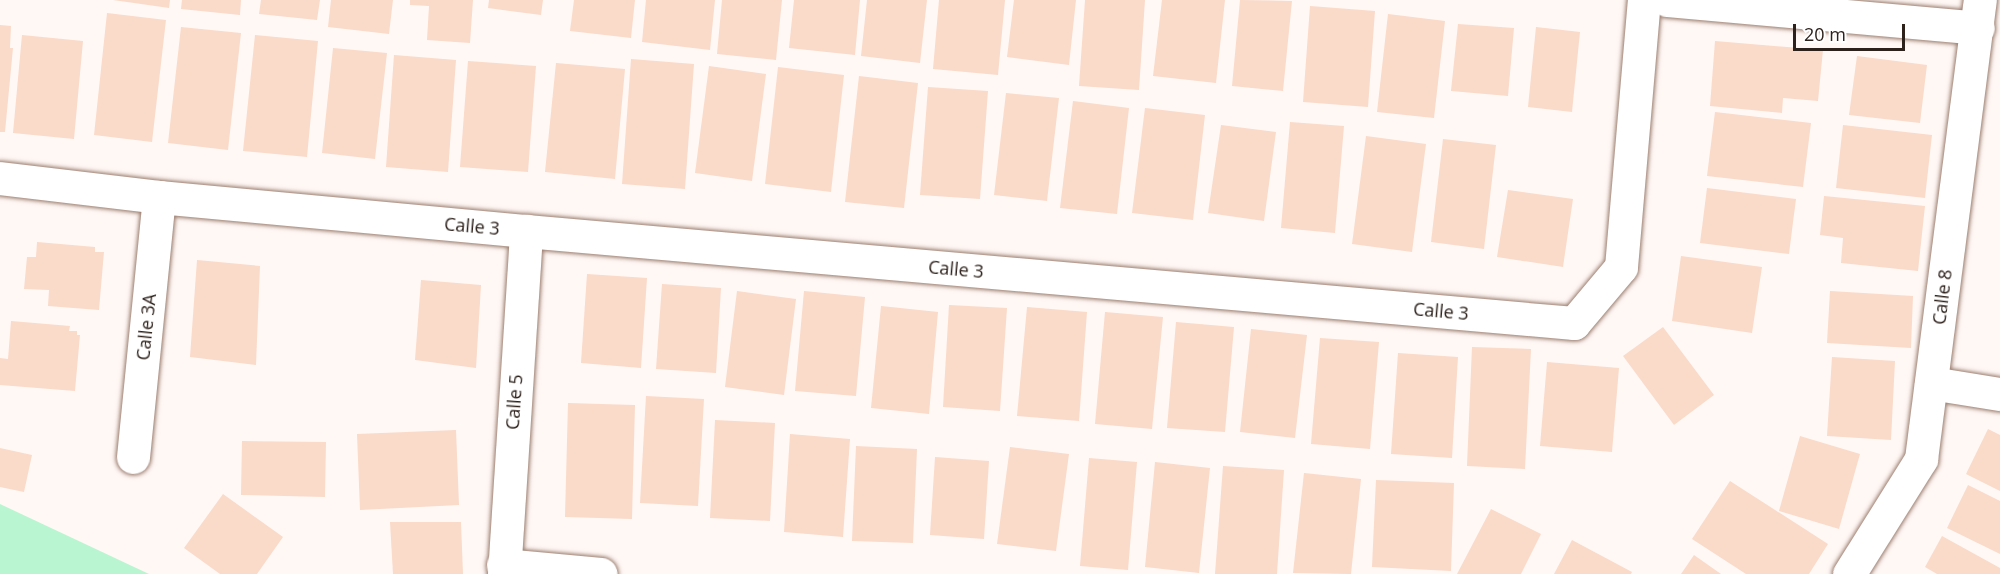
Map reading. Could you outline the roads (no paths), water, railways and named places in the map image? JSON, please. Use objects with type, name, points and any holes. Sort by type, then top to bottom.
[{"type":"street","name":"Calle 3","points":[[0,178],[159,197],[526,231],[1574,323],[1621,267],[1644,0]]},
{"type":"street","points":[[1667,0],[1979,14]]},
{"type":"street","name":"Calle 8","points":[[1849,574],[1921,459],[1979,14]]},
{"type":"street","name":"Calle 3A","points":[[133,457],[159,197]]},
{"type":"street","name":"Calle 5","points":[[503,569],[526,231]]},
{"type":"street","points":[[1931,383],[2000,394]]},
{"type":"street","points":[[503,569],[601,574]]}]
